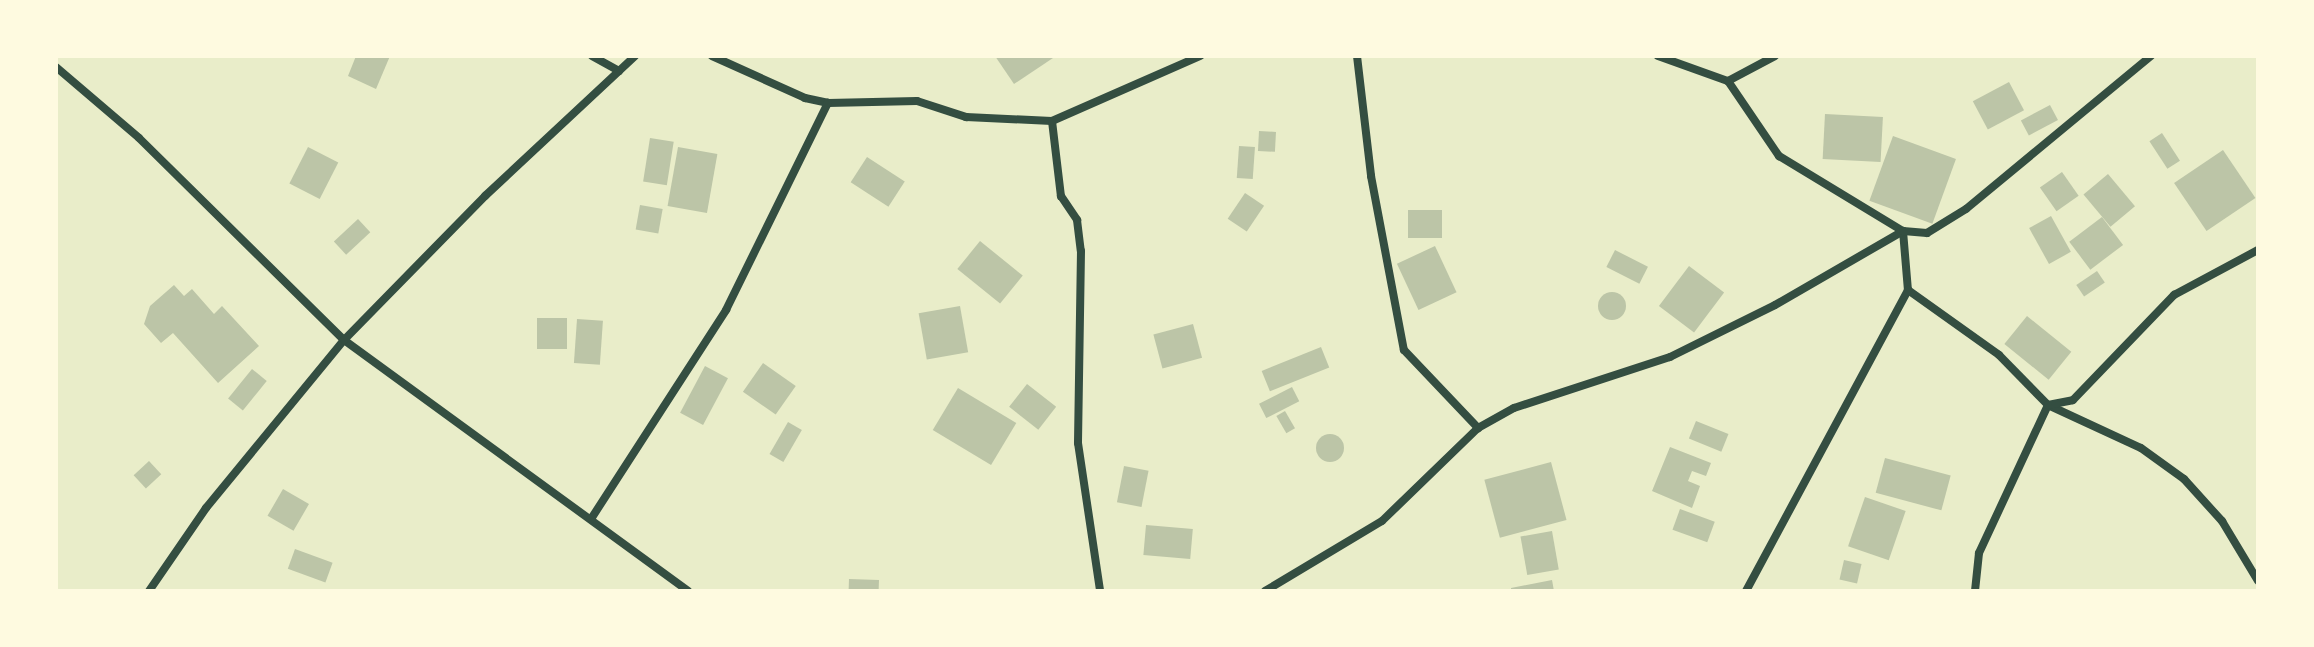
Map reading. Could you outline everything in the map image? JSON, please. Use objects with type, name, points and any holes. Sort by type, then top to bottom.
[{"type":"street","points":[[592,56],[619,71]]},
{"type":"street","points":[[149,591],[206,508],[344,340],[485,196],[635,56]]},
{"type":"street","points":[[712,56],[805,98],[828,103],[917,101],[966,117],[1052,121],[1200,56]]},
{"type":"street","points":[[1357,56],[1371,176],[1404,350],[1478,428]]},
{"type":"street","points":[[1658,56],[1728,81],[1779,156],[1903,231],[1927,233],[1966,209],[2151,56]]},
{"type":"street","points":[[1728,81],[1775,56]]},
{"type":"street","points":[[56,67],[139,138],[344,340],[688,591]]},
{"type":"street","points":[[591,519],[726,310],[828,103]]},
{"type":"street","points":[[1052,121],[1061,196],[1077,220],[1081,251],[1078,443],[1100,591]]},
{"type":"street","points":[[1265,591],[1382,521],[1478,428],[1514,408],[1670,357],[1775,305],[1903,231]]},
{"type":"street","points":[[1746,591],[1908,290],[1903,231]]},
{"type":"street","points":[[2048,405],[2073,400],[2174,295],[2258,250]]},
{"type":"street","points":[[1908,290],[1999,355],[2048,405],[2141,448],[2184,479],[2222,521],[2258,581]]},
{"type":"street","points":[[1975,591],[1979,553],[2048,405]]},
{"type":"building","points":[[356,56],[390,56],[376,89],[348,76]]},
{"type":"building","points":[[995,56],[1056,56],[1014,84]]},
{"type":"building","points":[[2009,82],[2024,110],[1988,130],[1973,101]]},
{"type":"building","points":[[2050,105],[2058,120],[2029,136],[2021,120]]},
{"type":"building","points":[[1825,114],[1883,117],[1881,162],[1823,159]]},
{"type":"building","points":[[1259,131],[1276,132],[1275,152],[1258,151]]},
{"type":"building","points":[[2162,133],[2180,161],[2167,169],[2149,141]]},
{"type":"building","points":[[1893,136],[1956,159],[1932,224],[1869,201]]},
{"type":"building","points":[[650,138],[674,142],[667,185],[643,181]]},
{"type":"building","points":[[1239,146],[1255,147],[1253,179],[1237,178]]},
{"type":"building","points":[[308,147],[338,162],[320,199],[289,184]]},
{"type":"building","points":[[678,147],[717,154],[707,213],[668,206]]},
{"type":"building","points":[[2223,150],[2255,198],[2207,231],[2174,183]]},
{"type":"building","points":[[867,157],[905,182],[888,207],[851,182]]},
{"type":"building","points":[[2062,172],[2079,196],[2057,211],[2040,187]]},
{"type":"building","points":[[2108,174],[2135,206],[2110,227],[2083,195]]},
{"type":"building","points":[[1245,193],[1264,206],[1247,232],[1228,219]]},
{"type":"building","points":[[640,205],[663,209],[658,234],[636,230]]},
{"type":"building","points":[[1408,210],[1442,210],[1442,238],[1408,238]]},
{"type":"building","points":[[2051,216],[2071,252],[2049,264],[2029,228]]},
{"type":"building","points":[[2102,217],[2123,245],[2090,270],[2069,242]]},
{"type":"building","points":[[358,219],[370,232],[346,255],[334,242]]},
{"type":"building","points":[[980,241],[1023,276],[1000,304],[957,269]]},
{"type":"building","points":[[1435,246],[1457,292],[1418,310],[1397,264]]},
{"type":"building","points":[[1615,250],[1648,267],[1639,284],[1606,267]]},
{"type":"building","points":[[1689,266],[1724,292],[1694,332],[1659,306]]},
{"type":"building","points":[[2097,271],[2105,283],[2084,297],[2076,285]]},
{"type":"building","points":[[174,285],[184,296],[192,289],[214,314],[222,306],[259,346],[218,383],[173,333],[161,343],[144,324],[150,306]]},
{"type":"building","points":[[1612,292],[1622,296],[1626,306],[1622,316],[1612,320],[1602,316],[1598,306],[1602,296]]},
{"type":"building","points":[[960,306],[968,352],[927,360],[919,313]]},
{"type":"building","points":[[2027,316],[2071,352],[2049,380],[2004,344]]},
{"type":"building","points":[[537,318],[567,318],[567,349],[537,349]]},
{"type":"building","points":[[577,319],[603,321],[600,365],[574,363]]},
{"type":"building","points":[[1193,324],[1202,358],[1162,368],[1153,335]]},
{"type":"building","points":[[1321,347],[1329,367],[1270,391],[1262,371]]},
{"type":"building","points":[[763,363],[796,386],[776,415],[743,392]]},
{"type":"building","points":[[705,366],[728,378],[703,425],[680,413]]},
{"type":"building","points":[[252,369],[267,381],[243,410],[228,399]]},
{"type":"building","points":[[1027,384],[1056,407],[1038,430],[1009,407]]},
{"type":"building","points":[[1292,387],[1299,401],[1266,418],[1259,404]]},
{"type":"building","points":[[958,388],[1016,423],[991,465],[933,430]]},
{"type":"building","points":[[1285,411],[1295,428],[1286,433],[1276,416]]},
{"type":"building","points":[[1696,421],[1728,434],[1721,452],[1689,439]]},
{"type":"building","points":[[788,422],[802,430],[783,462],[770,454]]},
{"type":"building","points":[[1330,434],[1340,438],[1344,448],[1340,458],[1330,462],[1320,458],[1316,448],[1320,438]]},
{"type":"building","points":[[1670,447],[1711,463],[1706,476],[1692,471],[1688,481],[1700,486],[1692,508],[1652,491]]},
{"type":"building","points":[[1885,458],[1951,476],[1941,510],[1876,493]]},
{"type":"building","points":[[149,461],[161,474],[146,488],[134,475]]},
{"type":"building","points":[[1551,462],[1567,520],[1500,538],[1484,480]]},
{"type":"building","points":[[1124,466],[1149,471],[1141,507],[1117,502]]},
{"type":"building","points":[[283,489],[309,504],[293,531],[268,516]]},
{"type":"building","points":[[1865,497],[1906,511],[1889,560],[1848,546]]},
{"type":"building","points":[[1680,509],[1715,522],[1707,542],[1672,530]]},
{"type":"building","points":[[1146,525],[1193,529],[1190,559],[1143,555]]},
{"type":"building","points":[[1552,531],[1559,569],[1527,575],[1520,537]]},
{"type":"building","points":[[295,549],[333,563],[325,582],[288,569]]},
{"type":"building","points":[[1844,560],[1862,564],[1857,584],[1840,579]]},
{"type":"building","points":[[849,579],[879,580],[879,591],[849,591]]},
{"type":"building","points":[[1552,580],[1554,591],[1511,591],[1511,588]]}]
